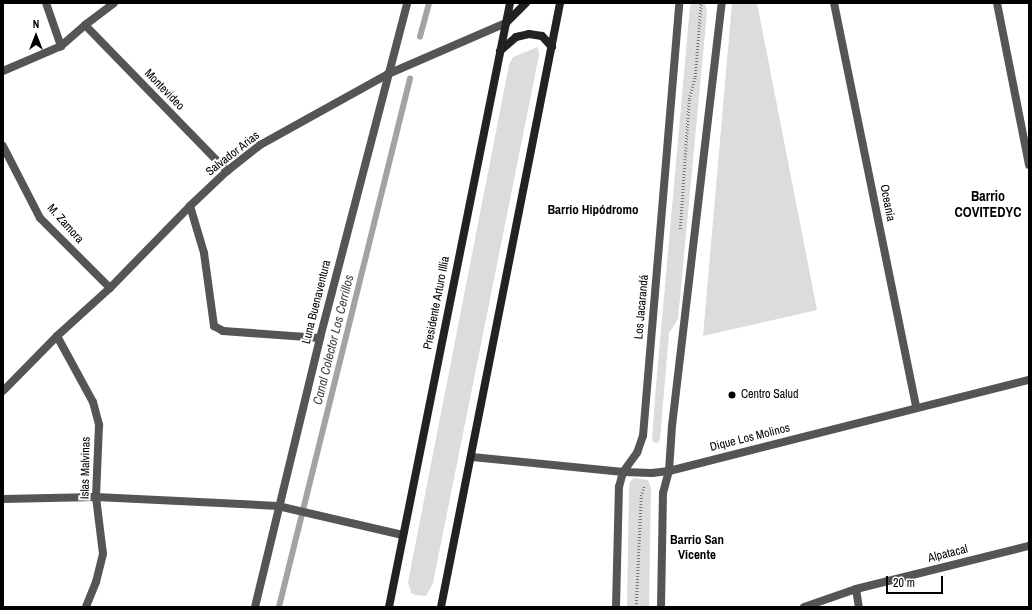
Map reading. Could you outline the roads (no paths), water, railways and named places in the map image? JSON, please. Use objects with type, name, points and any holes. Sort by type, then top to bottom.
[{"type":"street","points":[[46,3],[61,46]]},
{"type":"street","points":[[3,71],[61,46],[84,25],[114,3]]},
{"type":"street","name":"Luna Buenaventura","points":[[255,607],[278,506],[320,338],[407,3]]},
{"type":"street","name":"Presidente Arturo Illia","points":[[389,607],[510,3]]},
{"type":"street","name":"Salvador Arias","points":[[3,391],[57,336],[110,288],[190,206],[227,171],[260,145],[388,74],[506,23],[526,3]]},
{"type":"street","points":[[441,607],[472,457],[560,3]]},
{"type":"street","name":"Los Jacarandá","points":[[616,607],[619,487],[623,472],[637,453],[643,436],[679,3]]},
{"type":"street","points":[[661,607],[663,493],[669,471],[672,426],[722,3]]},
{"type":"street","name":"Oceanía","points":[[834,3],[916,407]]},
{"type":"street","points":[[997,3],[1029,165]]},
{"type":"street","name":"Montevideo","points":[[84,25],[227,171]]},
{"type":"street","points":[[500,52],[516,37],[529,34],[542,36],[552,47]]},
{"type":"street","name":"M. Zamora","points":[[3,146],[6,160],[40,218],[110,288]]},
{"type":"street","points":[[190,206],[204,253],[214,326],[223,331],[320,338]]},
{"type":"street","name":"Islas Malvinas","points":[[57,336],[93,402],[99,425],[96,497],[103,554],[96,582],[86,607]]},
{"type":"street","name":"Dique Los Molinos","points":[[472,457],[623,472],[652,473],[669,471],[916,407],[1029,380]]},
{"type":"street","points":[[3,499],[96,497],[278,506],[403,535]]},
{"type":"street","name":"Alpatacal","points":[[804,607],[856,589],[1029,546]]},
{"type":"street","points":[[856,589],[859,607]]},
{"type":"street","points":[[435,607],[445,591]]},
{"type":"waterway","name":"Canal Colector Los Cerrillos","points":[[420,37],[429,3]]},
{"type":"waterway","name":"Canal Colector Los Cerrillos","points":[[279,607],[410,79]]},
{"type":"place","name":"Centro Salud","points":[[732,395]]},
{"type":"district","name":"Barrio COVITEDYC","points":[[988,204]]},
{"type":"district","name":"Barrio Hipódromo","points":[[593,210]]},
{"type":"district","name":"Barrio San Vicente","points":[[697,548]]}]
